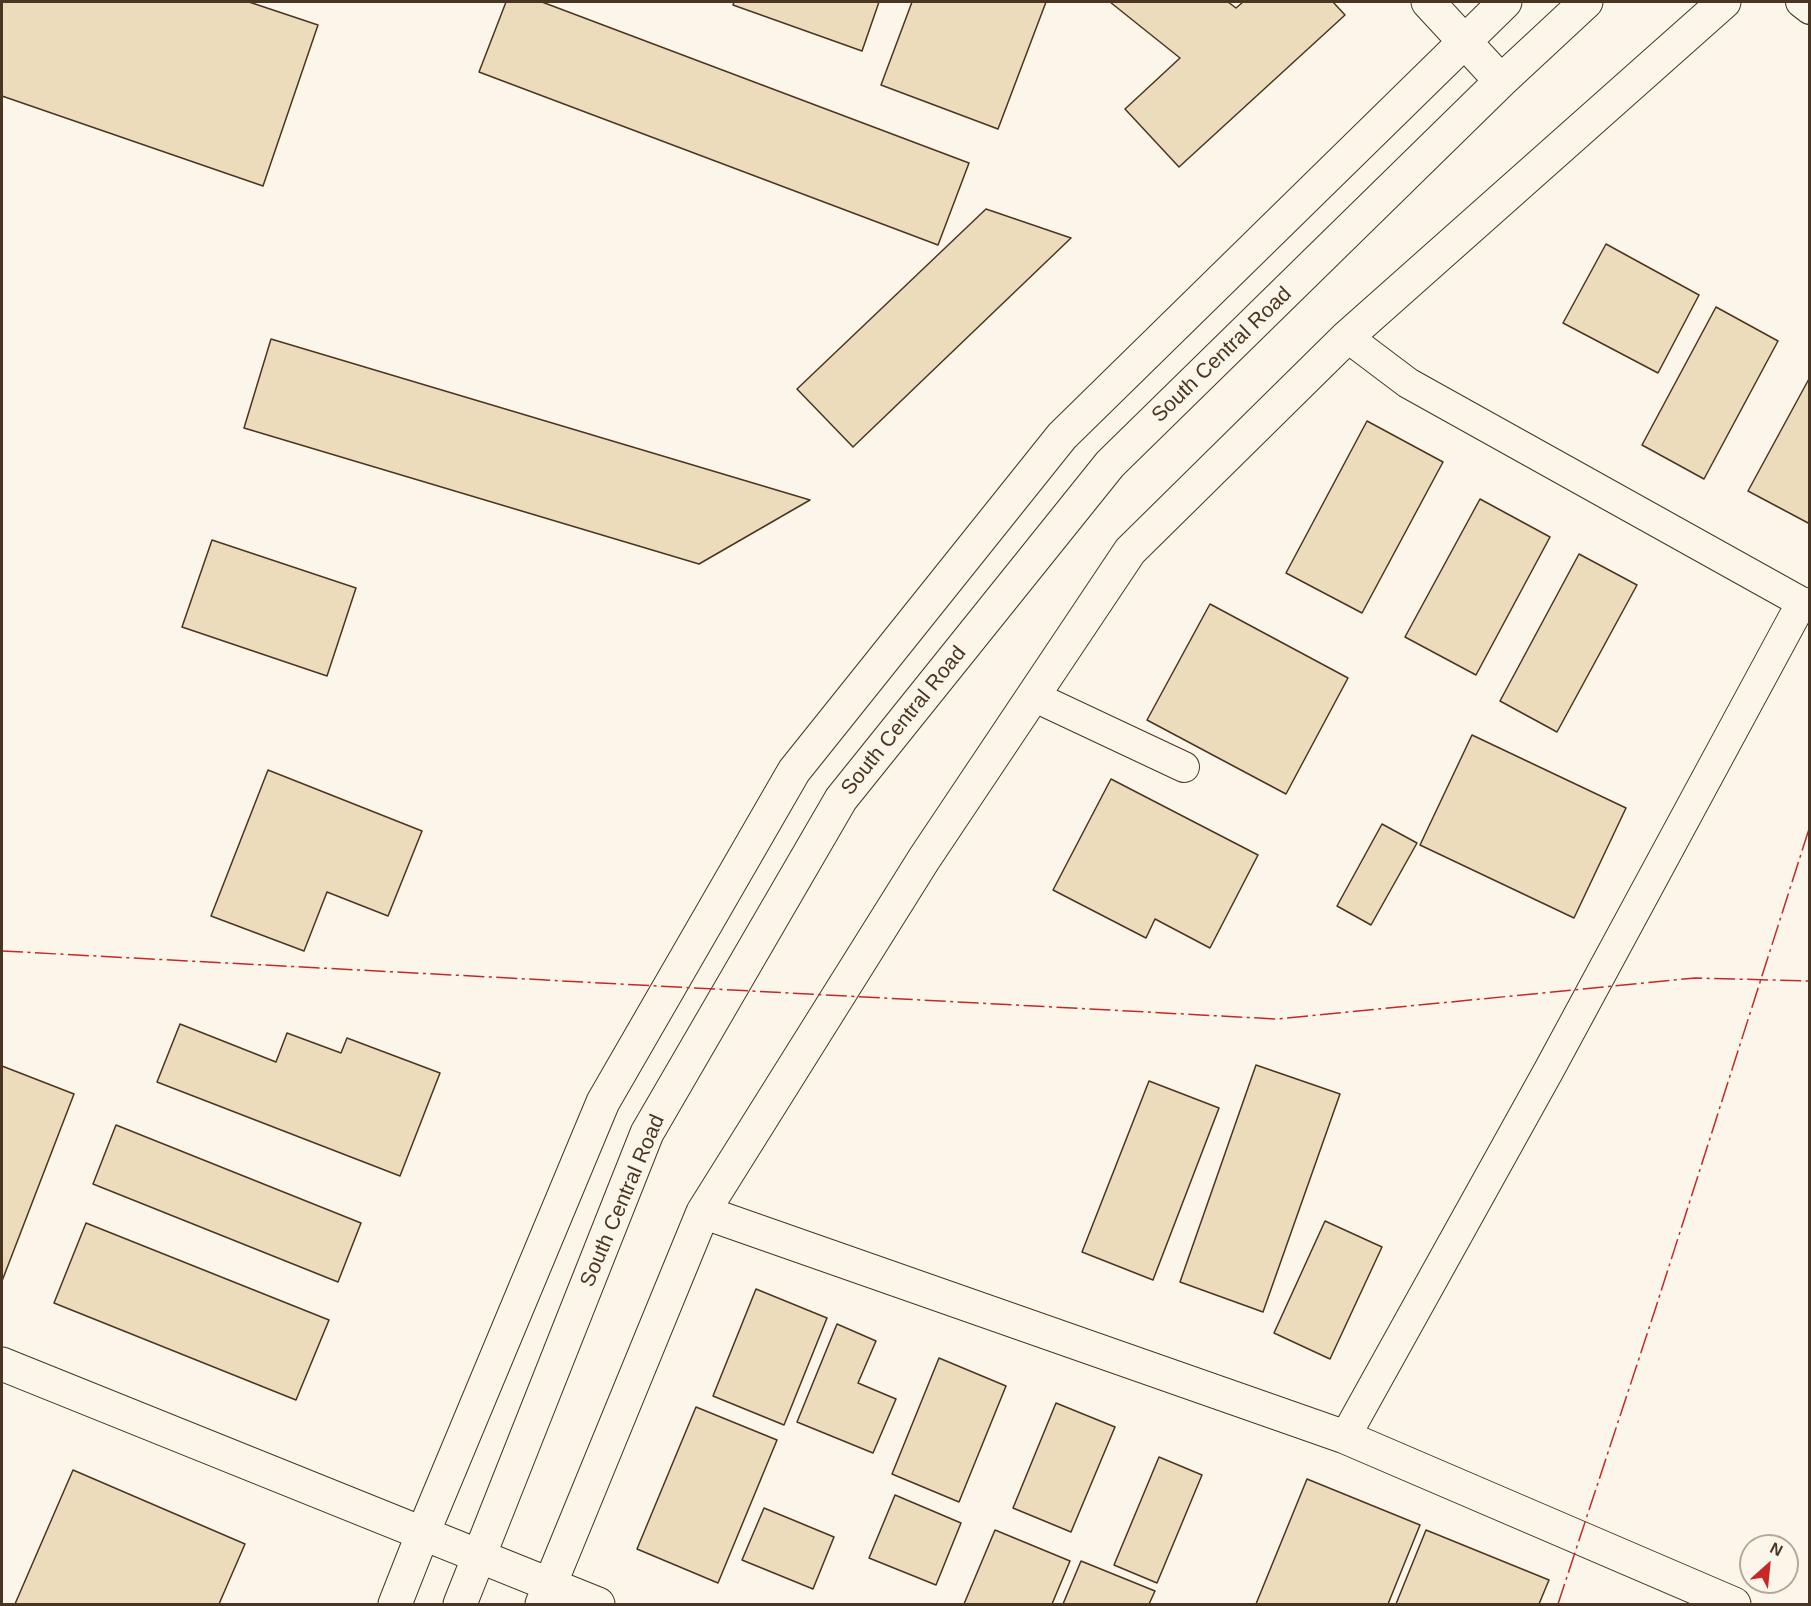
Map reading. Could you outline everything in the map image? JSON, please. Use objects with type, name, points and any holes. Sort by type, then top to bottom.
[{"type":"main road","points":[[1428,2],[1501,81]]},
{"type":"main road","points":[[395,1605],[603,1102],[794,771],[1062,436],[1505,2]]},
{"type":"main road","name":"South Central Road","points":[[460,1605],[647,1133],[841,799],[1110,464],[1501,81],[1586,2]]},
{"type":"main road","points":[[546,1595],[703,1212],[924,859],[1130,551],[1347,337],[1724,2]]},
{"type":"main road","points":[[703,1212],[1345,1437],[1730,1604]]},
{"type":"main road","points":[[2,1364],[423,1533],[479,1557],[546,1595],[598,1605]]},
{"type":"street","points":[[1801,2],[1809,9]]},
{"type":"street","points":[[1345,1437],[1806,604],[1408,383],[1347,337]]},
{"type":"street","points":[[1033,696],[1184,767]]},
{"type":"building","points":[[2,2],[249,2],[318,25],[263,186],[2,96]]},
{"type":"building","points":[[506,2],[542,2],[969,163],[938,245],[479,72]]},
{"type":"building","points":[[734,2],[879,2],[862,51],[733,5]]},
{"type":"building","points":[[912,2],[1046,2],[998,129],[881,85]]},
{"type":"building","points":[[1110,2],[1228,2],[1236,8],[1243,2],[1333,2],[1345,15],[1179,167],[1125,109],[1180,58]]},
{"type":"building","points":[[986,209],[1071,238],[853,447],[797,389]]},
{"type":"building","points":[[1606,244],[1699,295],[1658,373],[1563,323]]},
{"type":"building","points":[[1716,307],[1778,341],[1704,479],[1642,445]]},
{"type":"building","points":[[271,339],[810,500],[699,564],[244,428]]},
{"type":"building","points":[[1810,377],[1810,524],[1748,491]]},
{"type":"building","points":[[1367,421],[1443,462],[1362,613],[1286,573]]},
{"type":"building","points":[[1480,499],[1550,537],[1476,675],[1405,637]]},
{"type":"building","points":[[212,540],[356,588],[327,676],[182,627]]},
{"type":"building","points":[[1579,554],[1637,585],[1557,732],[1500,701]]},
{"type":"building","points":[[1210,604],[1348,678],[1286,794],[1147,720]]},
{"type":"building","points":[[1472,735],[1626,808],[1574,918],[1420,845]]},
{"type":"building","points":[[268,770],[422,831],[388,916],[327,892],[304,951],[211,916]]},
{"type":"building","points":[[1111,779],[1258,855],[1210,948],[1155,919],[1146,938],[1053,890]]},
{"type":"building","points":[[1382,824],[1417,843],[1371,925],[1337,906]]},
{"type":"building","points":[[180,1024],[276,1062],[287,1033],[341,1053],[347,1038],[440,1073],[400,1176],[157,1082]]},
{"type":"building","points":[[1256,1065],[1340,1094],[1263,1312],[1180,1282]]},
{"type":"building","points":[[2,1066],[74,1094],[2,1281]]},
{"type":"building","points":[[1149,1081],[1219,1108],[1153,1280],[1082,1252]]},
{"type":"building","points":[[116,1125],[361,1223],[338,1282],[93,1184]]},
{"type":"building","points":[[1325,1221],[1382,1247],[1330,1359],[1274,1333]]},
{"type":"building","points":[[86,1223],[329,1320],[296,1400],[54,1303]]},
{"type":"building","points":[[756,1289],[827,1318],[784,1425],[713,1396]]},
{"type":"building","points":[[837,1324],[876,1341],[858,1383],[896,1399],[873,1453],[797,1422]]},
{"type":"building","points":[[939,1358],[1006,1386],[959,1502],[892,1474]]},
{"type":"building","points":[[1056,1403],[1115,1427],[1071,1532],[1013,1508]]},
{"type":"building","points":[[696,1407],[777,1440],[718,1583],[637,1549]]},
{"type":"building","points":[[1159,1457],[1202,1475],[1157,1583],[1114,1565]]},
{"type":"building","points":[[73,1470],[245,1544],[219,1604],[15,1604]]},
{"type":"building","points":[[1307,1479],[1420,1525],[1388,1604],[1256,1604]]},
{"type":"building","points":[[895,1495],[961,1523],[936,1585],[869,1558]]},
{"type":"building","points":[[764,1508],[834,1537],[813,1589],[742,1560]]},
{"type":"building","points":[[995,1530],[1070,1561],[1052,1604],[964,1604]]},
{"type":"building","points":[[1426,1530],[1549,1580],[1539,1604],[1396,1604]]},
{"type":"building","points":[[1081,1561],[1155,1591],[1149,1604],[1063,1604]]},
{"type":"power","points":[[1558,1604],[1810,826]]},
{"type":"power","points":[[2,951],[1277,1019],[1695,978],[1810,981]]}]
